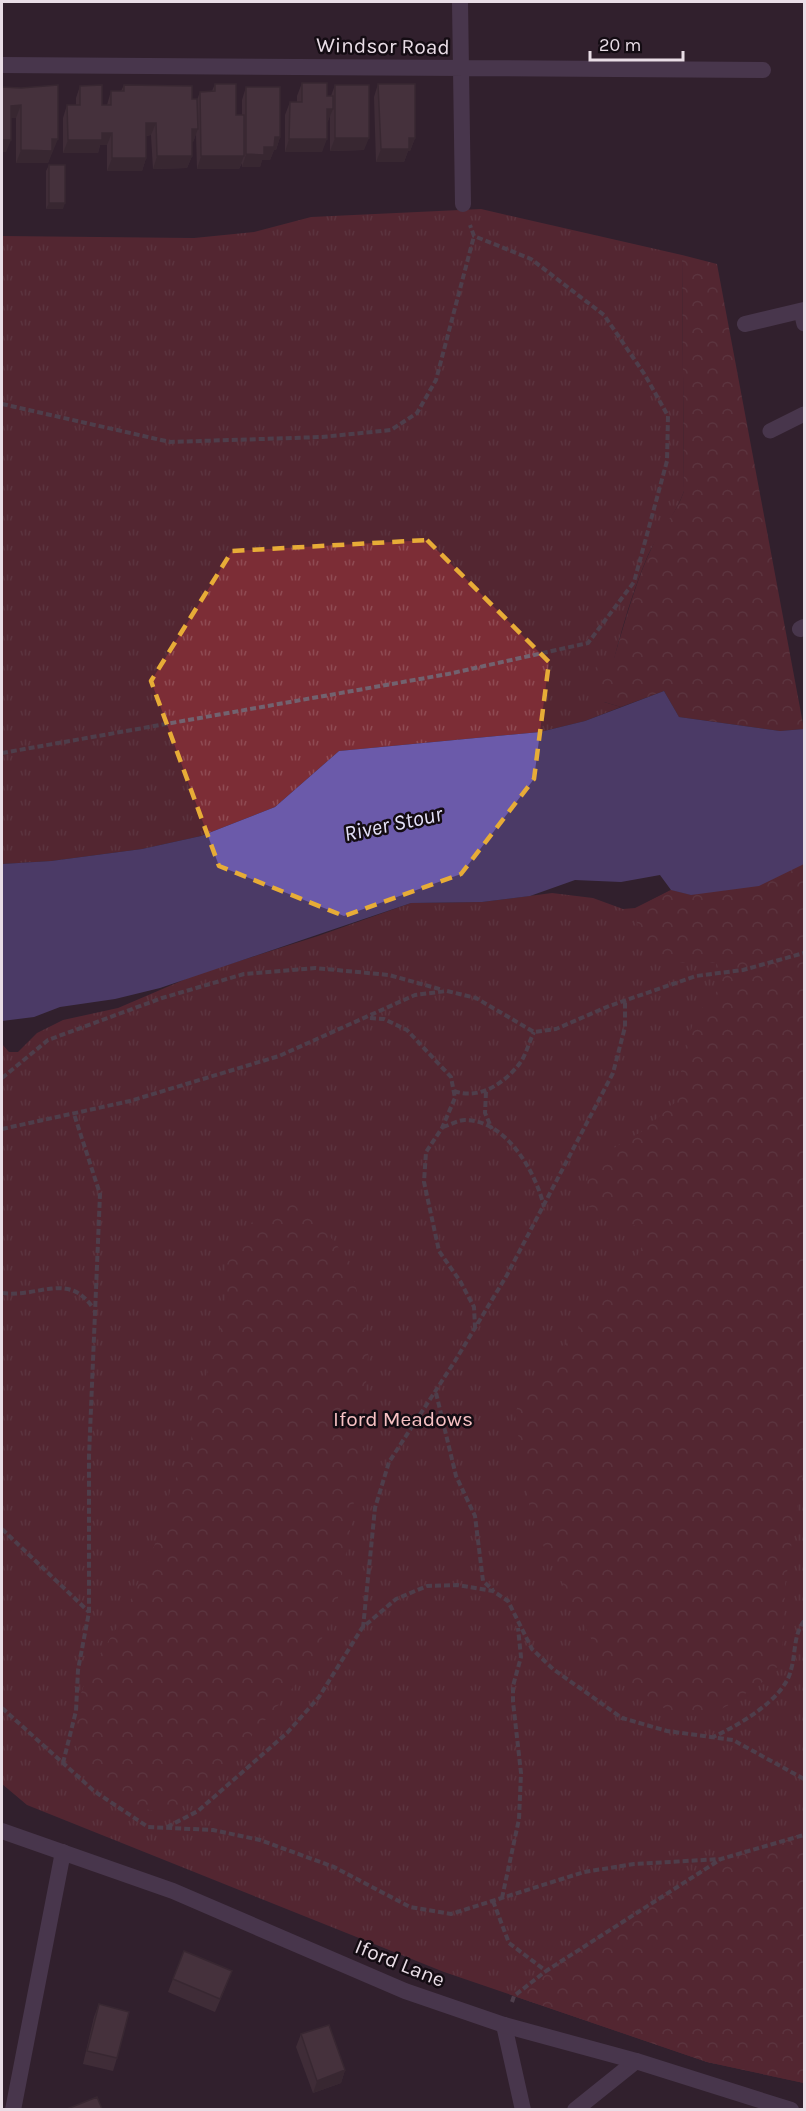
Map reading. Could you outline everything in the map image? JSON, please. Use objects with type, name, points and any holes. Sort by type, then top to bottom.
[{"type":"street","points":[[460,2],[463,204]]},
{"type":"street","name":"Windsor Road","points":[[2,64],[461,70],[763,70]]},
{"type":"street","points":[[745,324],[803,315]]},
{"type":"street","name":"Iford Lane","points":[[2,1831],[172,1891],[405,1991],[504,2025],[636,2061],[791,2109]]},
{"type":"street","points":[[13,2109],[63,1852]]},
{"type":"street","points":[[504,2025],[523,2109]]},
{"type":"street","points":[[575,2109],[636,2061]]},
{"type":"lane","points":[[770,431],[804,414]]},
{"type":"path","points":[[2,404],[170,441],[322,437],[391,430],[417,413],[436,380],[474,236],[463,204]]},
{"type":"path","points":[[2,753],[448,674],[588,643],[634,582],[667,461],[668,416],[645,375],[604,315],[531,259],[474,236]]},
{"type":"path","points":[[2,1077],[48,1040],[162,998],[244,974],[315,968],[389,975],[476,998],[534,1032],[556,1029],[696,976],[742,970],[804,953]]},
{"type":"path","points":[[2,1129],[74,1114],[279,1056],[415,995],[447,991]]},
{"type":"path","points":[[362,1628],[375,1508],[389,1462],[475,1327],[544,1207],[613,1073],[625,1027],[625,1001]]},
{"type":"path","points":[[368,1018],[384,1019],[407,1030],[451,1077],[455,1098],[442,1128],[426,1152],[424,1182],[429,1214],[439,1251],[460,1281],[474,1307],[475,1327]]},
{"type":"path","points":[[454,1091],[466,1095],[486,1092],[520,1063],[534,1032]]},
{"type":"path","points":[[486,1092],[485,1113],[492,1129]]},
{"type":"path","points":[[63,1763],[76,1711],[78,1670],[89,1612],[90,1456],[100,1194],[74,1114]]},
{"type":"path","points":[[442,1128],[464,1120],[480,1123],[500,1134],[523,1158],[534,1179],[544,1207]]},
{"type":"path","points":[[2,1293],[68,1287],[84,1295],[94,1310]]},
{"type":"path","points":[[435,1392],[456,1476],[475,1516],[483,1581],[508,1601],[532,1649],[553,1670],[622,1718],[668,1731],[733,1740],[804,1779]]},
{"type":"path","points":[[2,1528],[89,1612]]},
{"type":"path","points":[[166,1827],[198,1811],[287,1733],[319,1698],[362,1628],[396,1599],[427,1586],[457,1585],[493,1591]]},
{"type":"path","points":[[711,1738],[737,1726],[787,1683],[792,1669],[796,1637],[804,1621]]},
{"type":"path","points":[[502,1898],[519,1819],[521,1784],[513,1702],[513,1686],[520,1657],[518,1624]]},
{"type":"path","points":[[2,1707],[94,1791],[148,1827],[213,1830],[260,1840],[334,1868],[410,1907],[451,1914],[584,1872],[634,1864],[721,1859],[804,1835]]},
{"type":"path","points":[[504,2025],[514,1996],[546,1971],[721,1859]]},
{"type":"path","points":[[493,1901],[509,1943],[546,1971]]},
{"type":"highlighted area","points":[[427,540],[549,662],[534,779],[461,874],[344,916],[219,866],[151,681],[232,551]]},
{"type":"green space","points":[[481,209],[682,255],[684,491],[677,508],[648,555],[623,627],[604,702],[621,707],[585,721],[540,732],[339,751],[275,807],[201,836],[142,849],[51,861],[2,864],[2,236],[194,238],[254,232],[311,217]]},
{"type":"green space","points":[[682,255],[717,264],[804,729],[780,731],[679,717],[664,691],[621,707],[604,702],[591,683],[597,663],[614,658],[642,571],[658,536],[684,491]]},
{"type":"green space","name":"Iford Meadows","points":[[804,864],[804,2083],[707,2062],[444,1972],[27,1805],[2,1784],[2,1044],[9,1052],[18,1052],[37,1033],[63,1020],[118,1008],[195,975],[318,936],[411,903],[482,902],[552,893],[593,898],[623,909],[635,908],[671,890],[691,895]]},
{"type":"green space","points":[[804,864],[804,1466],[785,1585],[784,1635],[778,1666],[764,1681],[727,1706],[705,1717],[672,1714],[605,1666],[543,1545],[530,1510],[515,1415],[520,1398],[546,1371],[593,1308],[631,1268],[644,1242],[637,1226],[606,1218],[585,1204],[588,1174],[597,1158],[641,1132],[677,1101],[684,1050],[696,1015],[718,990],[716,963],[670,961],[661,959],[647,950],[640,937],[635,913],[648,902],[671,890],[691,895]]},
{"type":"green space","points":[[293,1202],[319,1213],[324,1229],[350,1262],[369,1342],[363,1428],[351,1525],[336,1609],[305,1673],[238,1752],[190,1800],[164,1813],[136,1807],[83,1763],[75,1742],[76,1708],[88,1673],[121,1621],[145,1568],[162,1527],[170,1491],[190,1447],[198,1396],[216,1349],[225,1304],[226,1265],[255,1217]]},
{"type":"green space","points":[[804,1835],[804,2083],[707,2062],[514,1996],[546,1971],[721,1859]]},
{"type":"water","name":"River Stour","points":[[664,691],[679,717],[780,731],[804,729],[804,864],[759,886],[691,895],[671,890],[660,875],[621,882],[575,880],[530,896],[482,902],[411,903],[160,988],[115,999],[60,1007],[34,1017],[2,1021],[2,864],[51,861],[142,849],[201,836],[275,807],[339,751],[540,732],[585,721]]},
{"type":"building","points":[[302,83],[327,83],[327,96],[333,96],[333,109],[327,109],[327,139],[289,139],[290,102],[302,102]]},
{"type":"building","points":[[215,84],[236,84],[236,115],[244,115],[244,156],[201,156],[200,92],[215,91]]},
{"type":"building","points":[[378,84],[415,84],[415,138],[409,138],[409,149],[381,149]]},
{"type":"building","points":[[58,85],[58,139],[52,139],[52,151],[21,150],[21,105],[11,106],[11,140],[2,140],[2,87]]},
{"type":"building","points":[[102,85],[102,105],[111,105],[111,91],[124,91],[124,85],[192,86],[192,99],[197,99],[198,129],[192,129],[192,156],[157,156],[156,123],[146,123],[146,158],[112,158],[112,133],[102,133],[102,140],[68,140],[67,105],[80,105],[80,86]]},
{"type":"building","points":[[335,85],[369,85],[369,138],[335,138]]},
{"type":"building","points":[[246,87],[280,87],[280,137],[275,137],[274,147],[264,147],[264,155],[246,154]]},
{"type":"building","points":[[49,165],[65,165],[65,203],[49,203]]},
{"type":"building","points":[[184,1951],[232,1971],[220,1999],[173,1979]]},
{"type":"building","points":[[99,2004],[129,2012],[117,2058],[87,2051]]},
{"type":"building","points":[[329,2025],[345,2070],[317,2081],[301,2034]]},
{"type":"building","points":[[97,2097],[102,2109],[67,2109]]}]
